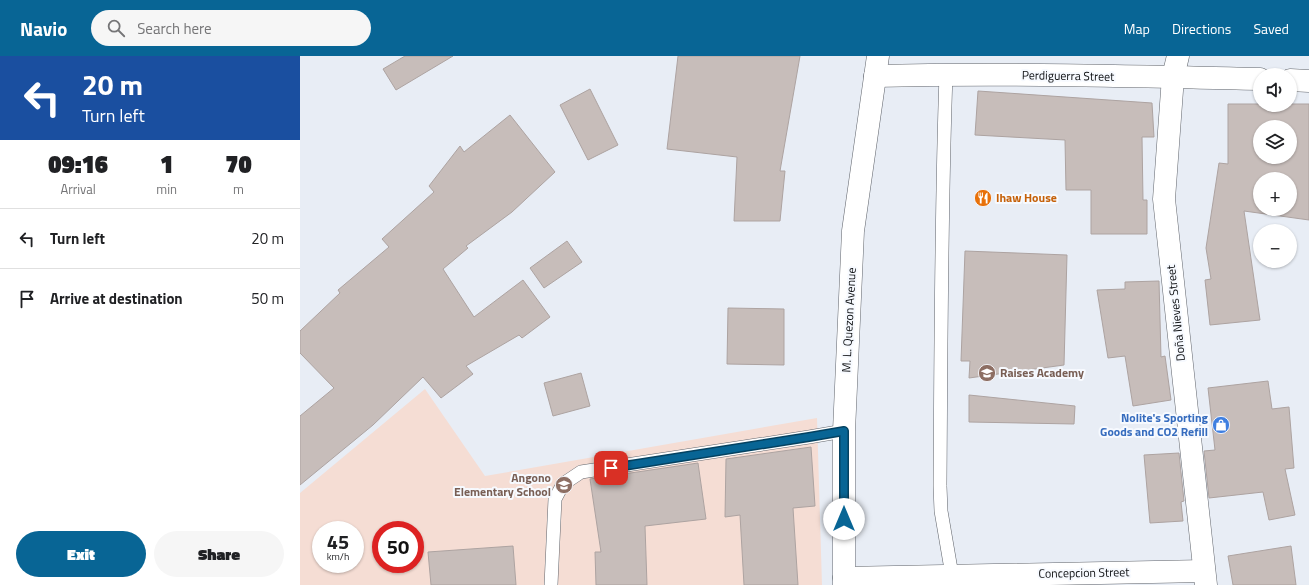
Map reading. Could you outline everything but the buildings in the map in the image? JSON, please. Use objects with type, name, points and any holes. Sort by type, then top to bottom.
[{"type":"street","name":"Doña Nieves Street","points":[[1178,56],[1173,77],[1164,199],[1205,578]]},
{"type":"street","name":"Perdiguerra Street","points":[[877,66],[946,75],[1173,77],[1253,80]]},
{"type":"street","name":"M. L. Quezon Avenue","points":[[844,582],[844,431],[853,232],[877,66]]},
{"type":"street","points":[[1297,80],[1309,81]]},
{"type":"street","name":"Concepcion Street","points":[[844,582],[1205,578]]},
{"type":"lane","points":[[946,75],[941,302],[940,486],[941,511],[953,581]]},
{"type":"lane","points":[[551,585],[555,499],[564,484],[581,472],[844,431]]},
{"type":"shaded area","name":"Angono Elementary School","points":[[425,389],[485,476],[817,418],[822,585],[300,585],[300,493]]},
{"type":"place","name":"Ihaw House","points":[[983,198]]},
{"type":"place","name":"Raises Academy","points":[[987,373]]},
{"type":"place","name":"Nolite's Sporting Goods and CO2 Refill","points":[[1221,425]]},
{"type":"place","name":"Angono Elementary School","points":[[564,485]]},
{"type":"route","points":[[611,468],[844,431],[844,519]]}]
